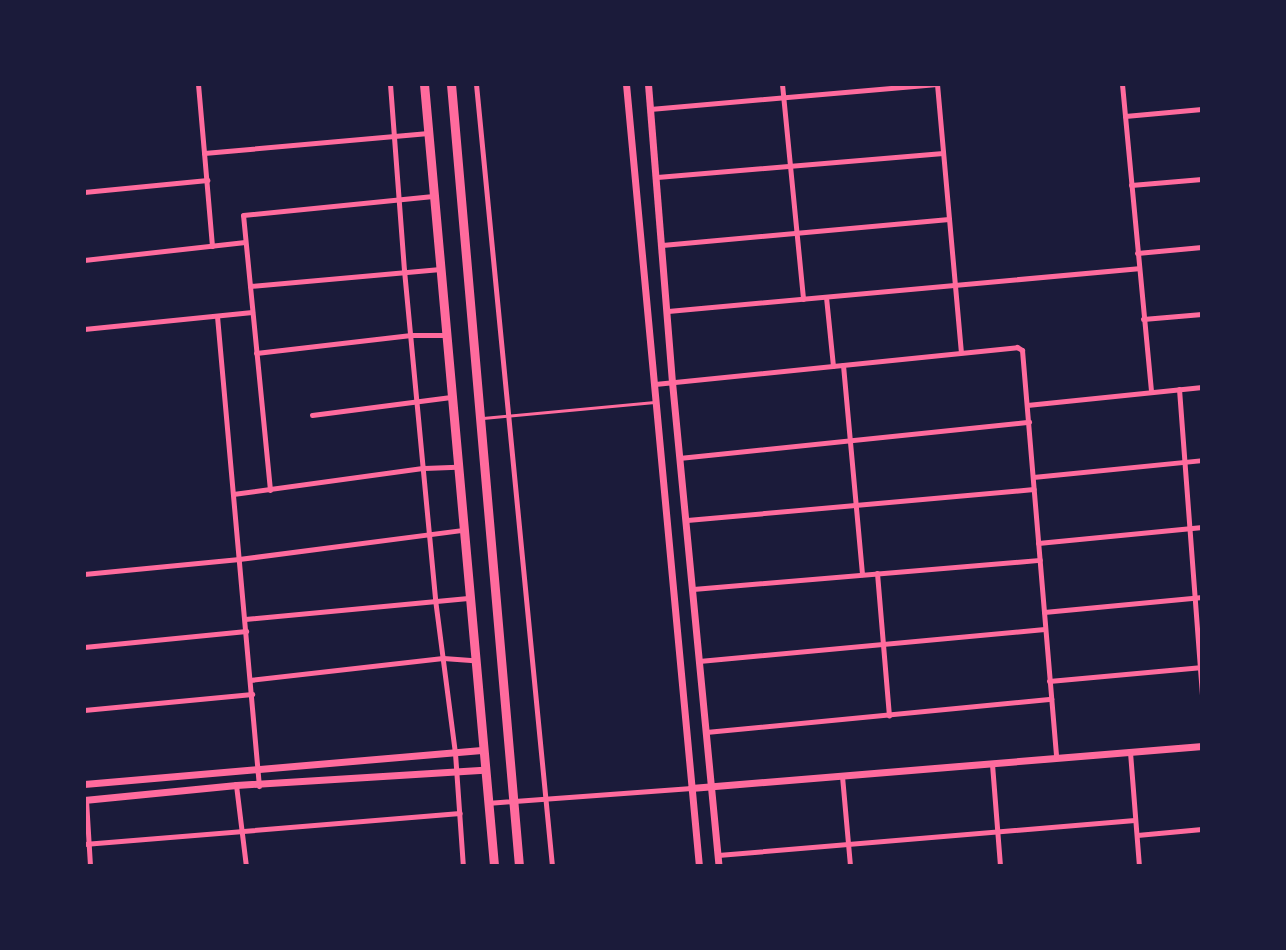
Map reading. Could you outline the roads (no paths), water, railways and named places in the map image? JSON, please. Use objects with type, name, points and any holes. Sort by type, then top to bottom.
[{"type":"main road","points":[[424,84],[494,866]]},
{"type":"main road","points":[[451,84],[519,866]]},
{"type":"street","points":[[198,84],[212,246]]},
{"type":"street","points":[[390,84],[404,270],[435,599],[456,772],[463,866]]},
{"type":"street","points":[[476,84],[552,866]]},
{"type":"street","points":[[626,84],[699,866]]},
{"type":"street","points":[[648,84],[679,458],[694,589],[719,866]]},
{"type":"street","points":[[782,84],[803,299]]},
{"type":"street","points":[[650,109],[937,84],[961,352]]},
{"type":"street","points":[[1122,84],[1151,392]]},
{"type":"street","points":[[1125,116],[1202,109]]},
{"type":"street","points":[[204,153],[428,133]]},
{"type":"street","points":[[657,177],[943,153]]},
{"type":"street","points":[[1131,184],[1202,179]]},
{"type":"street","points":[[84,192],[207,180]]},
{"type":"street","points":[[270,490],[243,215],[433,196]]},
{"type":"street","points":[[662,245],[949,219]]},
{"type":"street","points":[[84,260],[245,242]]},
{"type":"street","points":[[1137,253],[1202,247]]},
{"type":"street","points":[[667,312],[1138,268]]},
{"type":"street","points":[[250,286],[404,270],[440,269]]},
{"type":"street","points":[[826,297],[833,366]]},
{"type":"street","points":[[84,329],[252,312]]},
{"type":"street","points":[[1143,319],[1202,314]]},
{"type":"street","points":[[217,316],[259,786]]},
{"type":"street","points":[[257,353],[411,335],[445,335]]},
{"type":"street","points":[[655,384],[961,352],[1017,347],[1022,350],[1056,758]]},
{"type":"street","points":[[843,365],[862,574]]},
{"type":"street","points":[[1027,405],[1202,387]]},
{"type":"street","points":[[1179,389],[1202,696]]},
{"type":"street","points":[[312,415],[451,397]]},
{"type":"street","points":[[679,458],[1029,422]]},
{"type":"street","points":[[1033,477],[1202,460]]},
{"type":"street","points":[[233,494],[424,468],[457,467]]},
{"type":"street","points":[[687,520],[1034,489]]},
{"type":"street","points":[[1038,543],[1202,527]]},
{"type":"street","points":[[84,574],[239,559],[463,530]]},
{"type":"street","points":[[694,589],[1040,560]]},
{"type":"street","points":[[877,573],[889,715]]},
{"type":"street","points":[[1044,612],[1202,597]]},
{"type":"street","points":[[245,619],[468,598]]},
{"type":"street","points":[[699,661],[1045,629]]},
{"type":"street","points":[[84,647],[246,631]]},
{"type":"street","points":[[250,680],[443,658],[474,660]]},
{"type":"street","points":[[1049,681],[1201,667]]},
{"type":"street","points":[[84,710],[251,694]]},
{"type":"street","points":[[706,732],[1051,699]]},
{"type":"street","points":[[487,803],[1202,746]]},
{"type":"street","points":[[84,784],[482,750]]},
{"type":"street","points":[[1130,752],[1139,866]]},
{"type":"street","points":[[992,764],[1000,866]]},
{"type":"street","points":[[90,866],[86,844],[85,800],[236,785],[259,786],[484,771]]},
{"type":"street","points":[[842,776],[850,866]]},
{"type":"street","points":[[236,785],[246,866]]},
{"type":"street","points":[[86,844],[460,813]]},
{"type":"street","points":[[718,855],[1135,820]]},
{"type":"street","points":[[1137,835],[1202,829]]},
{"type":"lane","points":[[480,418],[657,401]]}]
